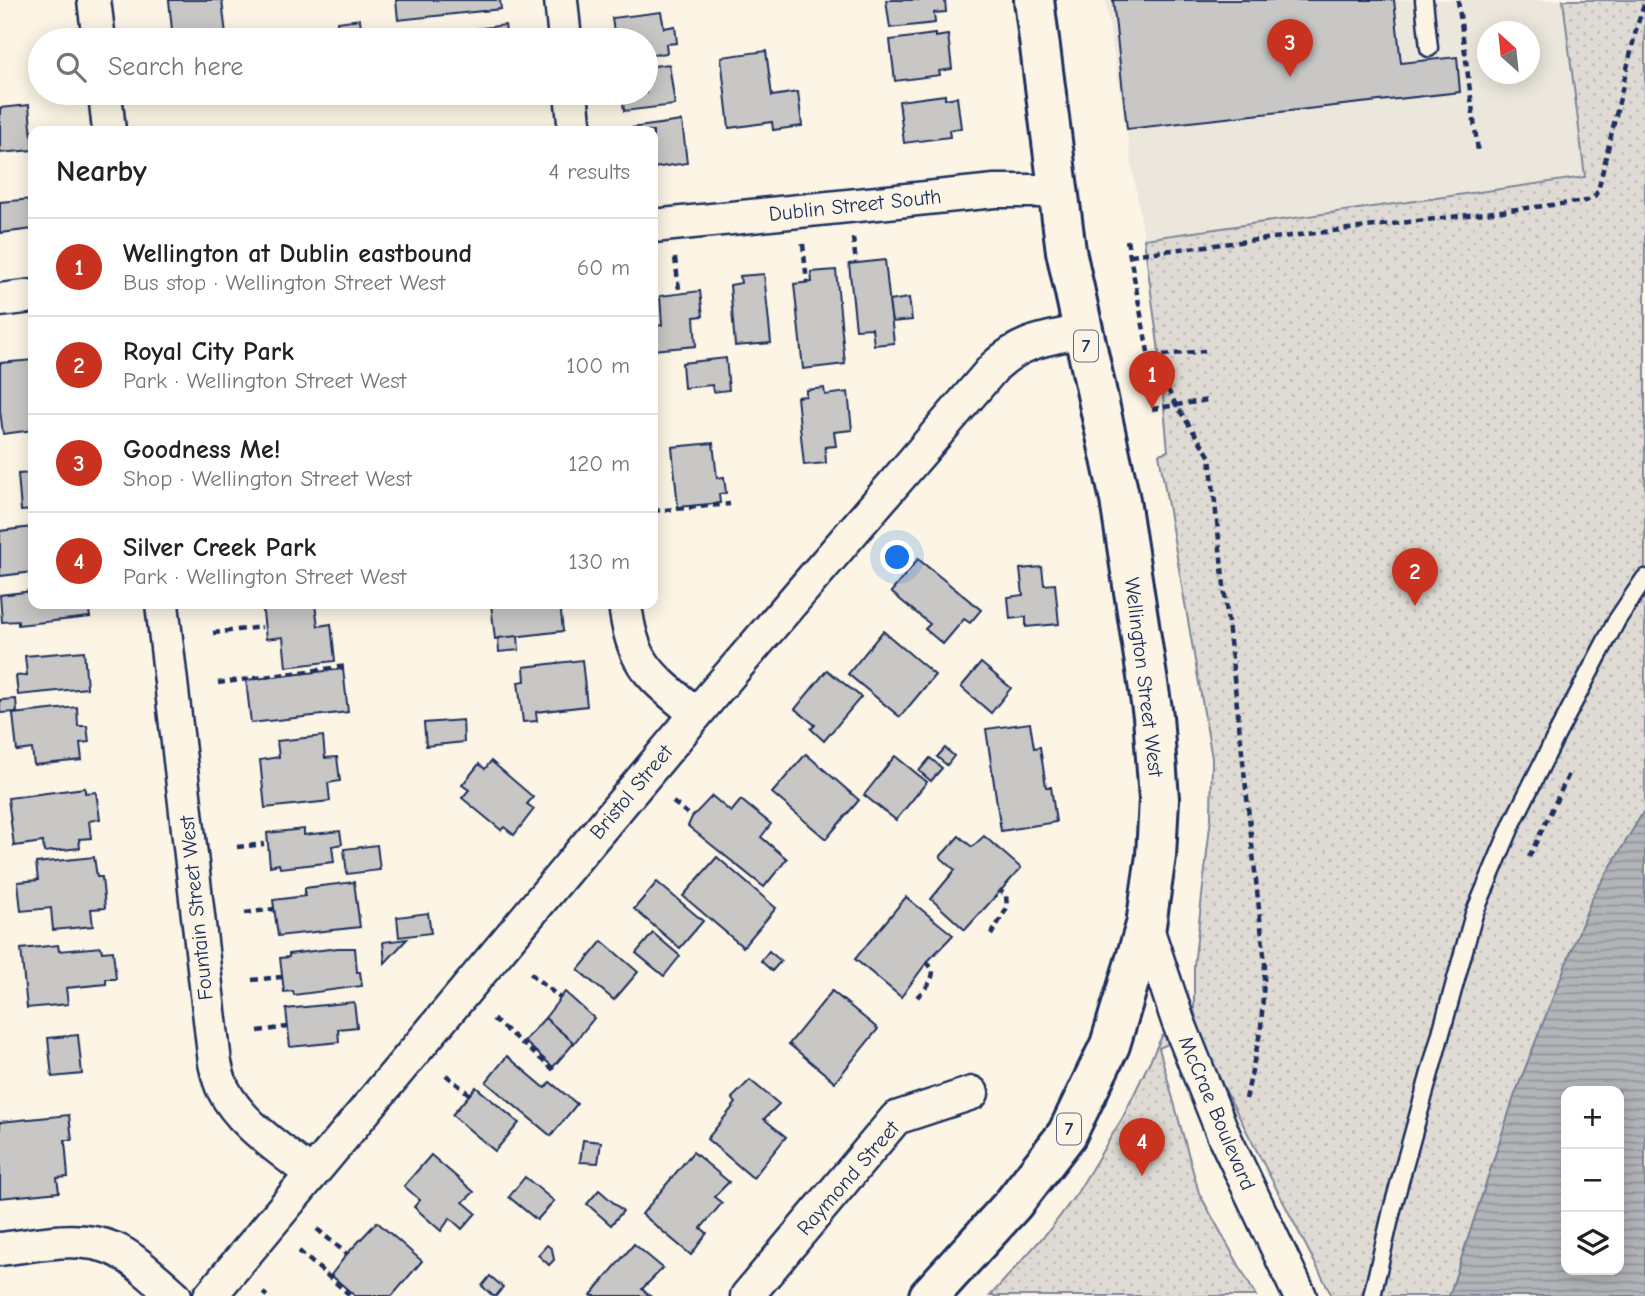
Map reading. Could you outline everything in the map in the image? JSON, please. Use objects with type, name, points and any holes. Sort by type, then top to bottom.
[{"type":"main road","name":"Wellington Street West","points":[[929,1296],[1013,1204],[1067,1134],[1110,1045],[1146,925],[1156,856],[1159,799],[1153,716],[1120,500],[1066,251],[1034,0]]},
{"type":"street","points":[[94,0],[98,28]]},
{"type":"street","points":[[561,0],[564,28]]},
{"type":"street","points":[[106,105],[108,126]]},
{"type":"street","points":[[572,105],[574,126]]},
{"type":"street","name":"Dublin Street South","points":[[658,225],[995,191],[1059,191]]},
{"type":"street","points":[[0,300],[28,297]]},
{"type":"street","name":"Bristol Street","points":[[210,1296],[696,715],[995,366],[1011,352],[1026,344],[1083,331]]},
{"type":"street","name":"Fountain Street West","points":[[163,609],[215,1063],[221,1087],[256,1129],[311,1174]]},
{"type":"street","points":[[626,609],[629,634],[648,674],[696,715]]},
{"type":"street","name":"McCrae Boulevard","points":[[1146,925],[1178,1021],[1224,1136],[1300,1296]]},
{"type":"street","name":"Raymond Street","points":[[747,1296],[897,1118],[972,1093]]},
{"type":"street","points":[[0,1249],[79,1241],[98,1244],[117,1250],[175,1296]]},
{"type":"lane","points":[[1424,0],[1429,48]]},
{"type":"lane","points":[[1373,1296],[1392,1210],[1474,914],[1513,822],[1586,676],[1617,620],[1645,578]]},
{"type":"path","points":[[1458,0],[1478,151]]},
{"type":"path","points":[[1130,255],[1586,201],[1598,191],[1645,2]]},
{"type":"path","points":[[853,237],[856,263]]},
{"type":"path","points":[[1127,240],[1151,356],[1177,405],[1210,457],[1265,964],[1261,1028],[1245,1103],[1224,1136]]},
{"type":"path","points":[[803,243],[807,282]]},
{"type":"path","points":[[675,258],[679,289]]},
{"type":"path","points":[[1151,356],[1205,351]]},
{"type":"path","points":[[1152,409],[1208,400]]},
{"type":"path","points":[[658,511],[730,504]]},
{"type":"path","points":[[213,633],[262,627]]},
{"type":"path","points":[[218,682],[347,666]]},
{"type":"path","points":[[1524,867],[1573,765]]},
{"type":"path","points":[[673,802],[692,817]]},
{"type":"path","points":[[237,848],[264,844]]},
{"type":"path","points":[[991,935],[1007,908],[1006,895],[999,890]]},
{"type":"path","points":[[245,913],[274,909]]},
{"type":"path","points":[[917,998],[930,983],[933,974],[927,962]]},
{"type":"path","points":[[530,974],[560,998]]},
{"type":"path","points":[[252,980],[282,977]]},
{"type":"path","points":[[493,1019],[554,1070]]},
{"type":"path","points":[[258,1031],[288,1027]]},
{"type":"path","points":[[446,1075],[469,1094]]},
{"type":"path","points":[[317,1229],[347,1254]]},
{"type":"path","points":[[299,1251],[351,1296]]},
{"type":"shaded area","points":[[1105,0],[1563,0],[1585,177],[1144,239]]},
{"type":"shaded area","points":[[1563,0],[1645,0],[1645,1296],[1332,1296],[1204,1049],[1194,1010],[1194,966],[1211,817],[1212,758],[1159,454],[1168,451],[1159,352],[1144,239],[1585,177]]},
{"type":"shaded area","points":[[1645,809],[1645,1296],[1449,1296],[1515,1094],[1592,898]]},
{"type":"shaded area","points":[[1162,1036],[1165,1036],[1168,1044],[1159,1048],[1199,1193],[1256,1296],[990,1296],[1051,1228],[1077,1193],[1123,1117]]},
{"type":"building","points":[[169,0],[222,0],[225,28],[172,28]]},
{"type":"building","points":[[396,0],[500,0],[501,9],[398,20]]},
{"type":"building","points":[[886,0],[945,0],[946,12],[934,13],[935,23],[890,28]]},
{"type":"building","points":[[1113,0],[1394,0],[1401,63],[1457,57],[1460,92],[1127,129]]},
{"type":"building","points":[[661,12],[664,28],[675,26],[677,43],[666,44],[667,53],[658,54],[658,28],[613,28],[612,18]]},
{"type":"building","points":[[360,19],[361,28],[338,28],[337,22]]},
{"type":"building","points":[[505,25],[505,28],[481,28]]},
{"type":"building","points":[[935,34],[935,37],[948,35],[952,69],[939,71],[940,75],[895,81],[890,40]]},
{"type":"building","points":[[766,51],[772,96],[798,92],[802,126],[773,130],[772,122],[729,128],[721,57]]},
{"type":"building","points":[[669,64],[675,105],[624,111],[623,105],[658,105],[658,65]]},
{"type":"building","points":[[945,95],[945,99],[957,97],[961,128],[949,130],[950,137],[904,143],[899,101]]},
{"type":"building","points":[[29,105],[31,126],[28,126],[28,150],[0,153],[0,108]]},
{"type":"building","points":[[682,121],[687,163],[658,167],[658,126],[645,126]]},
{"type":"building","points":[[28,199],[28,230],[0,233],[0,202]]},
{"type":"building","points":[[885,260],[894,343],[874,345],[872,328],[856,329],[849,264]]},
{"type":"building","points":[[836,270],[845,364],[803,369],[794,284],[812,282],[811,272]]},
{"type":"building","points":[[764,274],[771,343],[735,346],[730,285],[741,283],[740,276]]},
{"type":"building","points":[[700,291],[703,316],[694,317],[696,346],[658,350],[658,325],[662,325],[660,296]]},
{"type":"building","points":[[909,298],[912,320],[892,322],[889,301]]},
{"type":"building","points":[[726,358],[729,390],[713,392],[712,385],[684,388],[682,363]]},
{"type":"building","points":[[28,360],[28,431],[3,434],[0,363]]},
{"type":"building","points":[[824,388],[825,395],[848,392],[852,430],[834,432],[836,446],[825,447],[826,463],[804,465],[797,397],[806,396],[806,390]]},
{"type":"building","points":[[713,443],[717,478],[724,477],[726,493],[719,494],[720,503],[678,507],[672,447]]},
{"type":"building","points":[[28,473],[28,510],[21,511],[18,474]]},
{"type":"building","points":[[28,528],[28,573],[0,576],[0,531]]},
{"type":"building","points":[[918,559],[981,610],[970,623],[964,619],[943,644],[925,629],[930,624],[891,592]]},
{"type":"building","points":[[1042,567],[1044,585],[1055,584],[1059,624],[1026,627],[1026,617],[1010,619],[1008,597],[1023,595],[1020,569]]},
{"type":"building","points":[[28,592],[28,609],[89,609],[90,617],[18,625],[18,621],[2,622],[0,595]]},
{"type":"building","points":[[263,609],[316,609],[318,626],[331,624],[335,661],[286,667],[283,637],[266,639]]},
{"type":"building","points":[[492,609],[561,609],[563,631],[495,639]]},
{"type":"building","points":[[883,631],[935,675],[900,717],[848,674]]},
{"type":"building","points":[[518,636],[519,650],[499,652],[498,638]]},
{"type":"building","points":[[84,651],[87,688],[18,695],[16,676],[27,675],[25,656]]},
{"type":"building","points":[[582,660],[587,706],[536,712],[537,721],[523,722],[518,682],[525,681],[524,667]]},
{"type":"building","points":[[981,663],[1011,688],[991,713],[961,687]]},
{"type":"building","points":[[343,669],[348,712],[251,723],[246,680]]},
{"type":"building","points":[[827,670],[861,697],[824,741],[811,729],[815,725],[795,709]]},
{"type":"building","points":[[16,699],[17,712],[0,713],[0,700]]},
{"type":"building","points":[[77,707],[78,726],[87,726],[89,742],[80,743],[82,760],[34,765],[32,749],[17,751],[13,714]]},
{"type":"building","points":[[463,720],[464,742],[426,746],[424,723]]},
{"type":"building","points":[[1030,723],[1034,748],[1040,747],[1046,787],[1051,787],[1056,822],[1001,831],[986,729]]},
{"type":"building","points":[[323,736],[325,758],[337,757],[340,781],[328,783],[330,801],[265,808],[260,760],[279,757],[277,741]]},
{"type":"building","points":[[945,748],[954,756],[947,765],[937,757]]},
{"type":"building","points":[[806,754],[859,800],[826,839],[772,793]]},
{"type":"building","points":[[895,756],[927,782],[896,820],[864,795]]},
{"type":"building","points":[[930,758],[942,768],[931,781],[919,771]]},
{"type":"building","points":[[491,761],[533,797],[527,804],[534,809],[514,835],[504,827],[501,830],[462,798],[469,790],[462,785],[479,764],[485,769]]},
{"type":"building","points":[[85,788],[85,793],[96,792],[100,819],[89,821],[91,838],[79,839],[80,848],[44,852],[43,842],[14,846],[8,798]]},
{"type":"building","points":[[712,796],[731,812],[741,800],[771,824],[761,837],[787,859],[764,887],[688,826],[692,817]]},
{"type":"building","points":[[304,829],[304,835],[340,831],[342,844],[332,846],[334,862],[280,868],[279,864],[270,866],[267,833]]},
{"type":"building","points":[[959,836],[972,847],[984,836],[1021,868],[965,930],[931,899],[955,870],[940,857]]},
{"type":"building","points":[[377,845],[380,870],[347,874],[344,849]]},
{"type":"building","points":[[94,857],[97,877],[102,877],[105,908],[91,909],[93,926],[53,930],[51,908],[21,911],[18,882],[38,880],[36,863]]},
{"type":"building","points":[[717,857],[776,908],[743,947],[683,896]]},
{"type":"building","points":[[354,882],[360,927],[278,936],[273,900],[305,896],[305,888]]},
{"type":"building","points":[[657,882],[703,921],[680,948],[634,909]]},
{"type":"building","points":[[906,897],[953,935],[927,962],[901,997],[855,959]]},
{"type":"building","points":[[428,913],[431,933],[399,937],[397,917]]},
{"type":"building","points":[[653,933],[680,956],[664,976],[636,953]]},
{"type":"building","points":[[407,939],[385,963],[383,942]]},
{"type":"building","points":[[602,941],[638,972],[614,1000],[578,970]]},
{"type":"building","points":[[58,945],[59,951],[101,947],[102,952],[113,951],[116,979],[106,979],[106,984],[66,988],[68,1004],[27,1008],[21,949]]},
{"type":"building","points":[[355,948],[357,972],[360,972],[362,986],[294,995],[293,991],[284,992],[280,958],[289,957],[289,954]]},
{"type":"building","points":[[769,951],[781,961],[772,971],[761,961]]},
{"type":"building","points":[[832,991],[878,1029],[835,1082],[789,1044]]},
{"type":"building","points":[[565,992],[594,1018],[574,1043],[545,1018]]},
{"type":"building","points":[[354,1002],[357,1027],[338,1029],[339,1042],[290,1047],[286,1009]]},
{"type":"building","points":[[545,1018],[574,1043],[553,1067],[524,1041]]},
{"type":"building","points":[[78,1035],[82,1074],[52,1077],[48,1038]]},
{"type":"building","points":[[507,1056],[545,1088],[550,1082],[577,1104],[551,1136],[486,1082]]},
{"type":"building","points":[[750,1080],[779,1104],[764,1119],[786,1137],[753,1178],[707,1139],[736,1103],[732,1098]]},
{"type":"building","points":[[476,1087],[519,1123],[495,1151],[452,1115]]},
{"type":"building","points":[[69,1115],[72,1140],[65,1140],[68,1177],[57,1178],[59,1192],[0,1198],[0,1122]]},
{"type":"building","points":[[583,1140],[601,1142],[598,1163],[580,1162]]},
{"type":"building","points":[[693,1152],[729,1182],[714,1197],[722,1203],[701,1228],[707,1233],[691,1255],[642,1214]]},
{"type":"building","points":[[431,1155],[474,1192],[463,1202],[476,1213],[462,1229],[450,1218],[441,1231],[414,1207],[420,1200],[404,1186]]},
{"type":"building","points":[[525,1177],[554,1201],[537,1220],[509,1197]]},
{"type":"building","points":[[599,1190],[623,1211],[611,1225],[587,1204]]},
{"type":"building","points":[[377,1222],[422,1261],[392,1296],[355,1296],[331,1275]]},
{"type":"building","points":[[634,1244],[663,1268],[642,1289],[650,1296],[592,1296],[591,1295]]},
{"type":"building","points":[[547,1245],[552,1249],[554,1260],[549,1265],[538,1255]]},
{"type":"building","points":[[490,1276],[503,1287],[496,1296],[482,1286]]},
{"type":"place","name":"Goodness Me!","points":[[1290,77]]},
{"type":"place","name":"Wellington at Dublin eastbound","points":[[1152,409]]},
{"type":"place","name":"Royal City Park","points":[[1415,606]]},
{"type":"place","name":"Silver Creek Park","points":[[1142,1176]]}]
